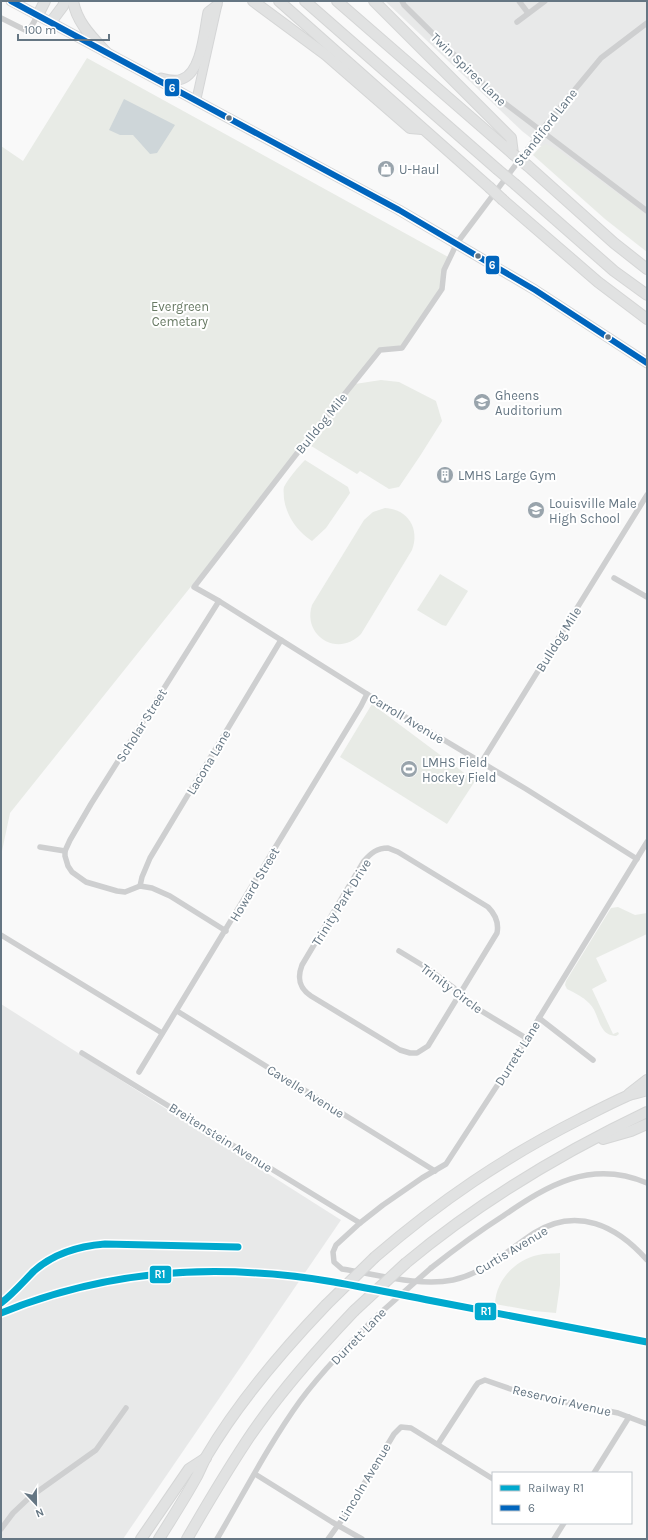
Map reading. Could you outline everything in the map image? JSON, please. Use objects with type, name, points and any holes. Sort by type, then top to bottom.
[{"type":"highway","points":[[38,15],[45,1]]},
{"type":"highway","points":[[51,22],[65,1]]},
{"type":"highway","points":[[74,1],[75,11],[80,22],[106,52]]},
{"type":"highway","points":[[252,1],[326,55],[410,128],[422,129]]},
{"type":"highway","points":[[279,1],[416,122],[422,129],[593,278],[647,319]]},
{"type":"highway","points":[[304,1],[614,271],[647,295]]},
{"type":"highway","points":[[337,1],[528,166],[614,243],[647,269]]},
{"type":"highway","points":[[374,1],[511,138],[513,154]]},
{"type":"highway","points":[[628,1096],[647,1080]]},
{"type":"highway","points":[[159,1539],[206,1458],[260,1380],[296,1336],[375,1257],[417,1222],[479,1177],[539,1140],[628,1096],[647,1090]]},
{"type":"highway","points":[[187,1539],[246,1442],[270,1408],[307,1362],[354,1311],[406,1263],[456,1223],[530,1174],[647,1112]]},
{"type":"highway","points":[[582,1146],[631,1131],[647,1124]]},
{"type":"highway","points":[[141,1539],[189,1469],[206,1458]]},
{"type":"main road","points":[[11,1],[399,210],[535,290],[647,364]]},
{"type":"main road","points":[[150,76],[174,81],[190,75],[197,64],[208,12],[218,3]]},
{"type":"main road","points":[[196,101],[218,3]]},
{"type":"street","name":"Twin Spires Lane","points":[[402,1],[404,5],[498,98],[647,211]]},
{"type":"street","points":[[519,1],[528,13]]},
{"type":"street","points":[[517,22],[545,1]]},
{"type":"street","points":[[1,18],[25,30],[30,27],[38,15]]},
{"type":"street","name":"Standiford Lane","points":[[457,244],[558,108],[601,58],[647,23]]},
{"type":"street","name":"Bulldog Mile","points":[[219,601],[194,587],[298,452],[380,350],[402,348],[442,290],[444,270],[457,244]]},
{"type":"street","name":"Bulldog Mile","points":[[481,763],[647,495]]},
{"type":"street","points":[[614,578],[647,597]]},
{"type":"street","name":"Carroll Avenue","points":[[219,601],[367,694],[526,789],[637,859]]},
{"type":"street","name":"Scholar Street","points":[[65,851],[91,804],[219,601]]},
{"type":"street","name":"Lacona Lane","points":[[140,886],[150,858],[281,640]]},
{"type":"street","name":"Howard Street","points":[[139,1072],[319,778],[362,706],[367,694]]},
{"type":"street","name":"Durrett Lane","points":[[334,1248],[360,1222],[383,1205],[446,1164],[506,1072],[647,842]]},
{"type":"street","points":[[40,847],[65,851],[66,860],[72,872],[86,882],[116,891],[125,892],[140,886],[152,888],[167,894],[226,931]]},
{"type":"street","name":"Trinity Park Drive","points":[[388,848],[398,852],[474,898],[494,913],[498,924],[497,933],[460,995],[428,1046],[422,1051],[410,1053],[400,1050],[311,996],[301,987],[299,978],[302,965],[364,861],[373,852],[379,849],[388,848]]},
{"type":"street","points":[[1,935],[162,1033]]},
{"type":"street","name":"Trinity Circle","points":[[399,951],[427,968],[454,988],[465,1001],[526,1038]]},
{"type":"street","name":"Cavelle Avenue","points":[[177,1011],[434,1171]]},
{"type":"street","points":[[539,1018],[593,1060]]},
{"type":"street","name":"Breitenstein Avenue","points":[[82,1053],[360,1222]]},
{"type":"street","name":"Durrett Lane","points":[[217,1539],[284,1425],[301,1400],[336,1358],[378,1315],[431,1268],[477,1233],[554,1184],[576,1176],[595,1174],[618,1175],[647,1183]]},
{"type":"street","name":"Curtis Avenue","points":[[334,1248],[334,1262],[342,1268],[421,1282],[440,1282],[460,1278],[486,1267],[542,1229],[560,1223],[574,1221],[594,1223],[614,1231],[646,1256]]},
{"type":"street","name":"Reservoir Avenue","points":[[438,1444],[475,1387],[478,1383],[485,1380],[524,1394],[618,1413],[647,1424]]},
{"type":"street","points":[[1,1529],[13,1513],[30,1497],[96,1450],[126,1408]]},
{"type":"street","points":[[595,1472],[629,1417]]},
{"type":"street","name":"Lincoln Avenue","points":[[328,1539],[394,1434],[401,1427],[410,1428],[438,1444]]},
{"type":"street","points":[[438,1444],[492,1478]]},
{"type":"street","points":[[255,1474],[362,1539]]},
{"type":"street","points":[[554,1539],[563,1524]]},
{"type":"shaded area","points":[[385,1],[647,1],[647,230],[522,131]]},
{"type":"shaded area","points":[[124,99],[175,125],[157,153],[150,154],[133,135],[120,135],[109,130]]},
{"type":"shaded area","points":[[1,1004],[341,1220],[123,1539],[1,1539]]},
{"type":"green space","name":"Evergreen Cemetary","points":[[87,58],[450,258],[442,289],[402,348],[380,350],[10,813],[1,856],[1,146],[23,161]]},
{"type":"green space","points":[[546,144],[560,151],[647,215],[647,252],[605,219],[533,155],[540,147]]},
{"type":"green space","points":[[381,380],[399,382],[436,401],[442,421],[399,487],[389,489],[360,471],[357,474],[308,444],[355,384]]},
{"type":"green space","points":[[305,460],[348,487],[350,493],[326,528],[312,541],[297,528],[290,518],[284,499],[284,487]]},
{"type":"green space","points":[[385,508],[400,512],[406,516],[410,522],[414,535],[412,550],[361,634],[352,641],[342,644],[333,644],[324,640],[317,634],[312,626],[310,616],[312,605],[364,520],[373,512]]},
{"type":"green space","points":[[440,574],[468,591],[446,626],[417,610]]},
{"type":"green space","name":"LMHS Field Hockey Field","points":[[372,704],[475,781],[447,824],[340,757]]},
{"type":"green space","points":[[618,907],[635,915],[647,913],[647,934],[596,958],[607,981],[592,989],[613,1034],[618,1032],[619,1034],[616,1036],[605,1032],[593,1007],[582,997],[567,989],[565,985],[611,908]]},
{"type":"green space","points":[[560,1253],[560,1285],[556,1313],[534,1311],[495,1304],[496,1295],[503,1279],[515,1266],[522,1261],[538,1255]]},
{"type":"rail line","name":"R1","points":[[1,1303],[41,1265],[49,1260],[76,1249],[105,1244],[238,1247]]},
{"type":"rail line","name":"R1","points":[[1,1313],[63,1292],[127,1278],[192,1272],[257,1273],[301,1277],[345,1284],[647,1342]]},
{"type":"transit line","name":"6","points":[[11,1],[399,210],[535,290],[647,363]]},
{"type":"place","name":"U-Haul","points":[[386,169]]},
{"type":"place","name":"Gheens Auditorium","points":[[482,402]]},
{"type":"place","name":"LMHS Large Gym","points":[[445,475]]},
{"type":"place","name":"Louisville Male High School","points":[[536,510]]},
{"type":"place","name":"LMHS Field Hockey Field","points":[[409,769]]}]
